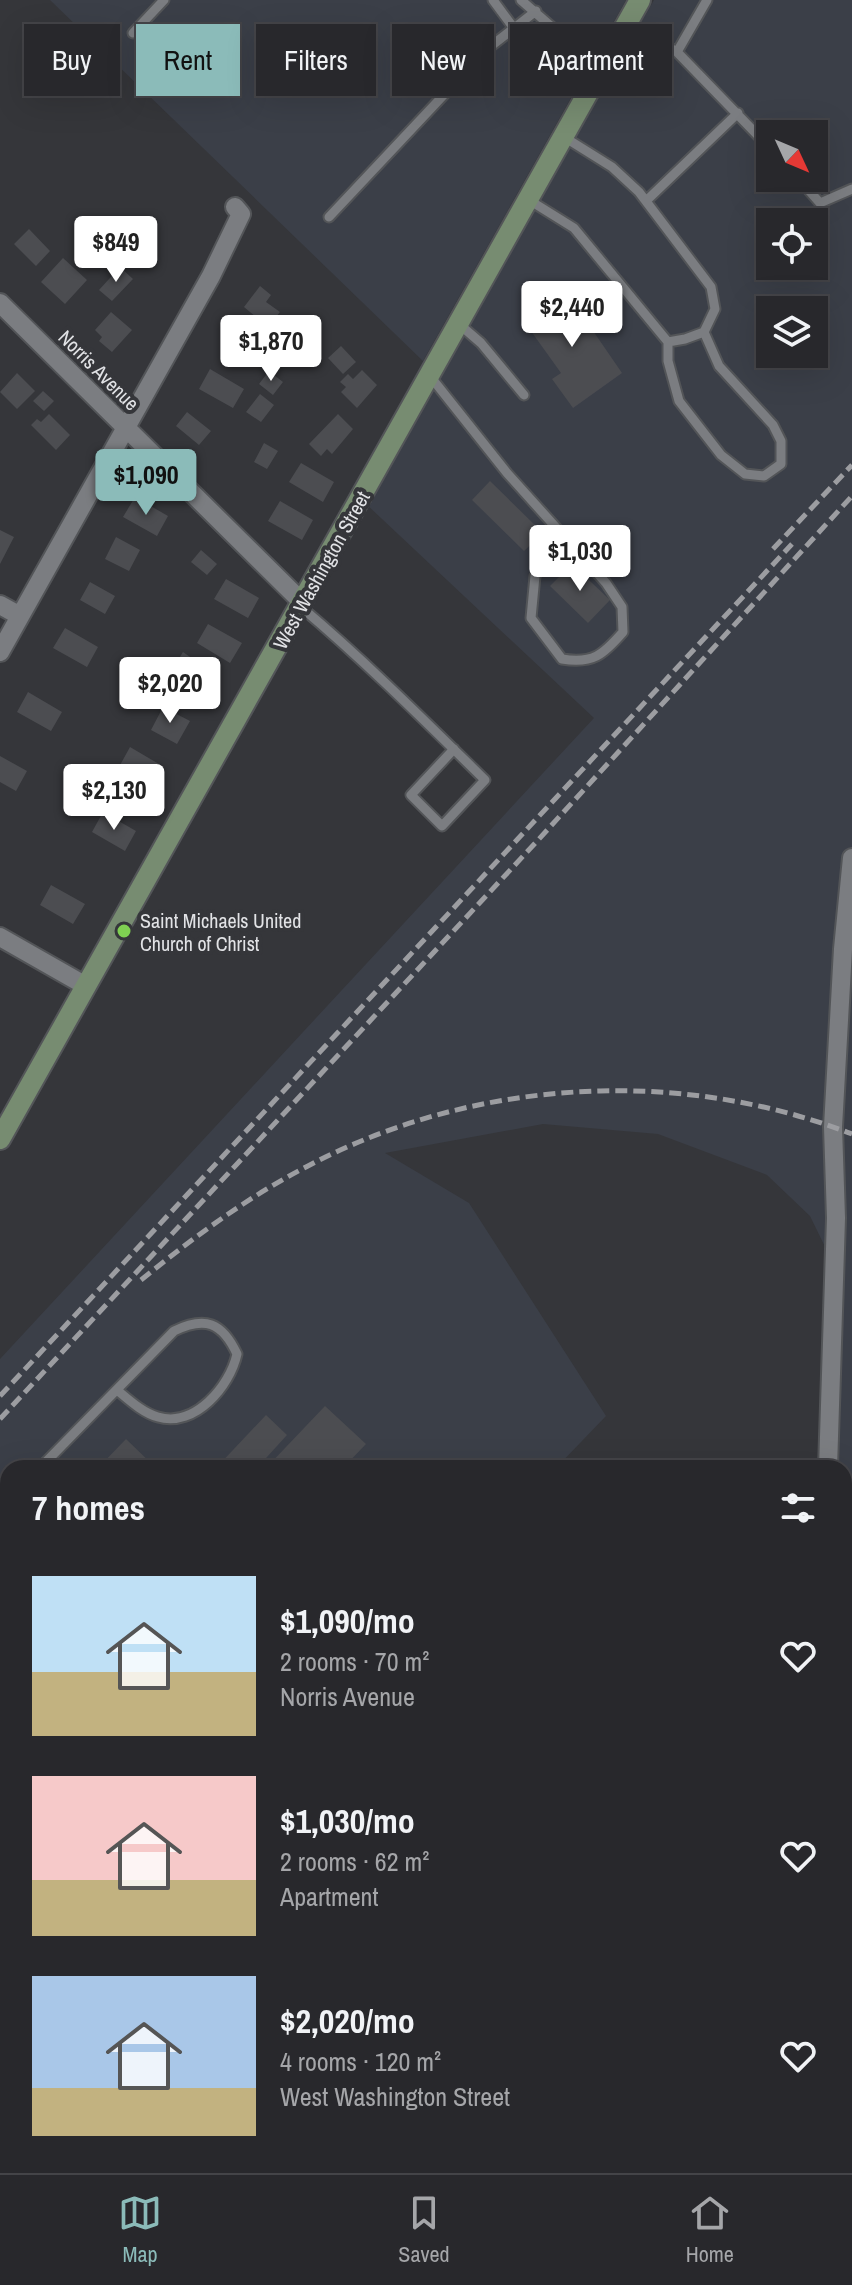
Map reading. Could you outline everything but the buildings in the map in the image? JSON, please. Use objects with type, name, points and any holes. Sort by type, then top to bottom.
[{"type":"main road","name":"West Washington Street","points":[[627,23],[640,0]]},
{"type":"main road","name":"West Washington Street","points":[[0,1139],[586,96]]},
{"type":"street","points":[[0,652],[211,276],[241,214],[235,207]]},
{"type":"street","name":"Norris Avenue","points":[[0,303],[302,605]]},
{"type":"street","points":[[0,605],[20,616]]},
{"type":"street","points":[[828,1460],[836,1218],[833,1127],[843,949],[852,858]]},
{"type":"street","points":[[0,937],[86,986]]},
{"type":"lane","points":[[493,0],[511,24]]},
{"type":"lane","points":[[521,0],[550,24]]},
{"type":"lane","points":[[677,52],[707,0]]},
{"type":"lane","points":[[133,33],[161,3]]},
{"type":"lane","points":[[517,24],[536,11]]},
{"type":"lane","points":[[627,23],[677,52],[756,133]]},
{"type":"lane","points":[[329,217],[486,50],[510,30]]},
{"type":"lane","points":[[646,201],[738,113]]},
{"type":"lane","points":[[564,137],[612,167],[646,201],[711,287],[715,309],[704,332],[668,342]]},
{"type":"lane","points":[[810,192],[820,203],[852,189]]},
{"type":"lane","points":[[529,200],[574,228],[668,342],[668,361],[679,401],[721,455],[745,474],[764,476],[781,464],[781,441],[773,425],[719,366],[704,332]]},
{"type":"lane","points":[[459,324],[481,343],[524,395]]},
{"type":"lane","points":[[430,376],[507,473],[562,534],[606,583],[622,607],[623,632],[609,648],[584,663],[562,659],[531,618],[535,576],[562,534]]},
{"type":"lane","points":[[302,605],[454,749],[485,780],[442,826],[411,795],[454,749]]},
{"type":"lane","points":[[48,1460],[174,1331],[194,1322],[207,1324],[231,1340],[237,1354],[228,1381],[215,1396],[177,1420],[159,1418],[147,1412],[117,1390]]},
{"type":"shaded area","points":[[50,0],[626,0],[613,24],[510,24],[510,96],[572,96],[423,361],[149,96],[240,96],[240,24],[136,24],[136,83],[120,68],[120,24],[75,24]]},
{"type":"shaded area","points":[[654,0],[852,0],[852,1460],[820,1460],[832,1261],[810,1216],[767,1175],[658,1134],[543,1124],[385,1153],[469,1203],[606,1416],[564,1460],[0,1460],[0,1359],[594,718],[365,503],[599,96],[672,96],[672,24],[640,24]]},
{"type":"railway","points":[[773,549],[852,465]]},
{"type":"railway","points":[[0,1419],[539,839],[852,496]]},
{"type":"railway","points":[[0,1396],[792,544]]},
{"type":"railway","points":[[141,1280],[220,1219],[306,1167],[370,1138],[436,1115],[505,1100],[575,1092],[646,1091],[716,1098],[785,1112],[852,1134]]},
{"type":"place","name":"Saint Michaels United Church of Christ","points":[[124,931]]}]
